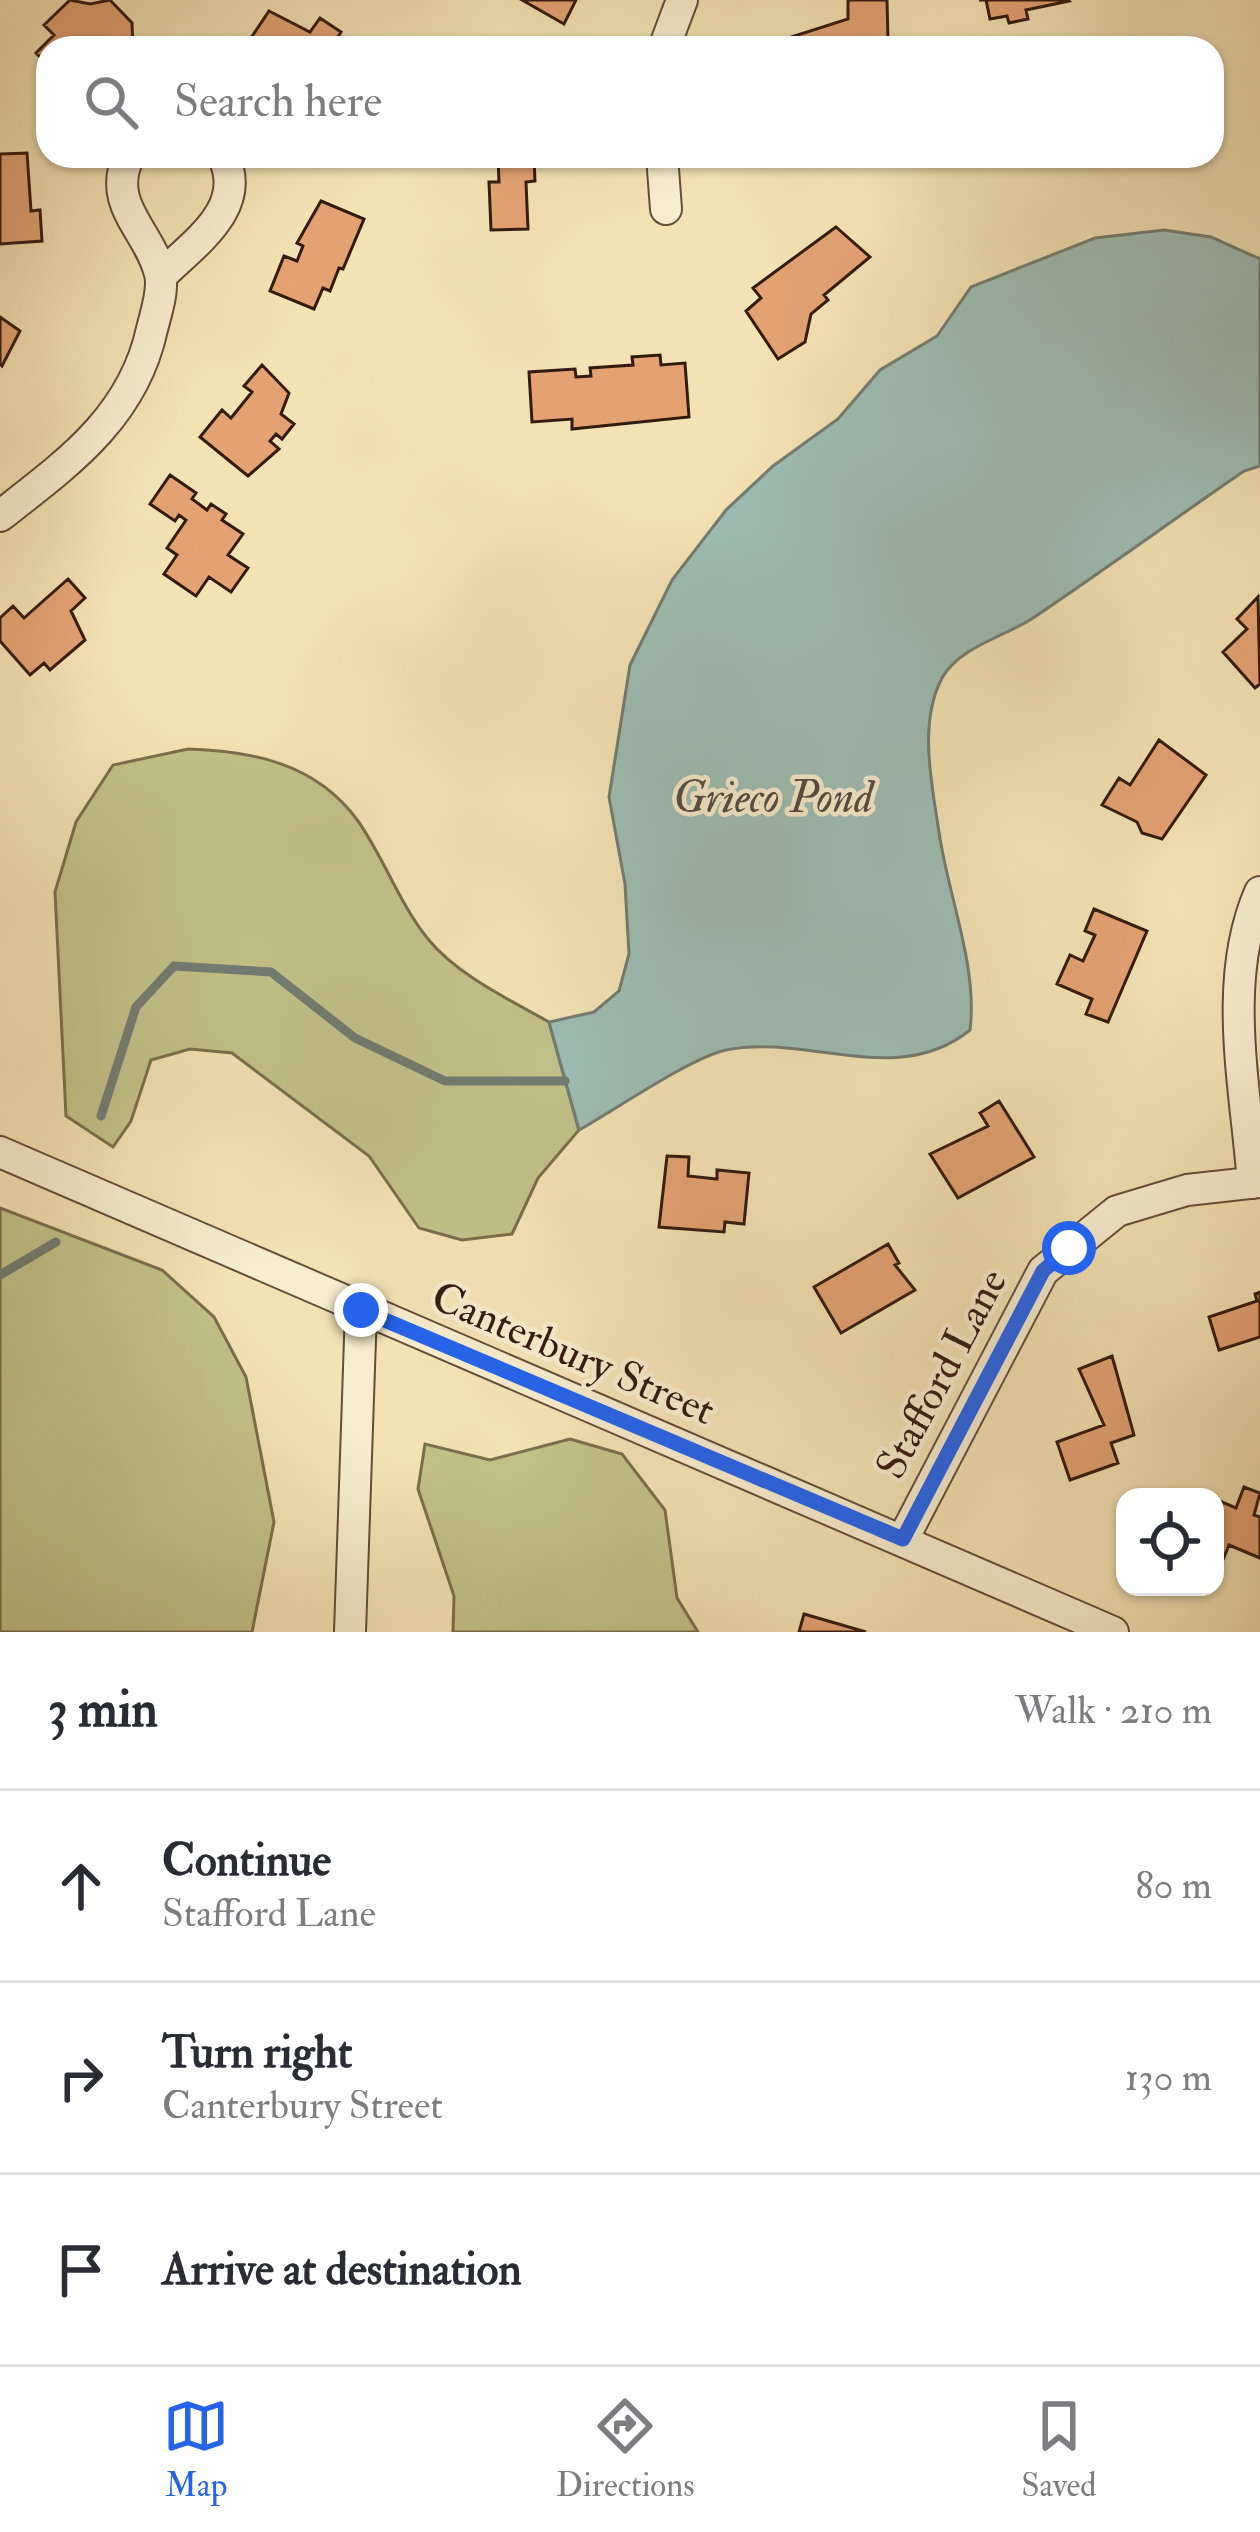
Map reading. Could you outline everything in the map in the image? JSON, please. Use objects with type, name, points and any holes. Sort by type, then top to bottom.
[{"type":"street","points":[[668,36],[682,0]]},
{"type":"street","points":[[125,168],[123,202],[161,275]]},
{"type":"street","points":[[0,516],[69,462],[118,410],[139,379],[161,275],[226,208],[231,184],[226,168]]},
{"type":"street","points":[[663,168],[666,209]]},
{"type":"street","points":[[1257,1182],[1238,988],[1244,938],[1260,892]]},
{"type":"street","name":"Canterbury Street","points":[[0,1152],[1113,1632]]},
{"type":"street","name":"Stafford Lane","points":[[903,1539],[1043,1271],[1117,1211],[1187,1190],[1257,1182]]},
{"type":"street","points":[[350,1632],[361,1310]]},
{"type":"shaded area","points":[[188,749],[237,753],[282,764],[323,786],[358,821],[408,911],[440,952],[485,986],[549,1022],[579,1130],[538,1178],[512,1234],[462,1240],[419,1228],[369,1156],[232,1053],[190,1049],[151,1060],[131,1121],[113,1147],[66,1116],[55,892],[76,822],[113,765]]},
{"type":"shaded area","points":[[0,1208],[162,1270],[214,1317],[246,1377],[274,1522],[252,1632],[0,1632]]},
{"type":"shaded area","points":[[570,1439],[622,1454],[665,1510],[677,1598],[698,1632],[453,1632],[454,1596],[418,1489],[425,1444],[490,1460]]},
{"type":"water","name":"Grieco Pond","points":[[1164,230],[1211,237],[1260,259],[1260,466],[1244,471],[1033,618],[959,658],[942,678],[930,714],[929,754],[943,856],[970,981],[970,1030],[942,1047],[912,1056],[882,1058],[757,1047],[726,1050],[673,1074],[579,1130],[549,1022],[594,1012],[619,991],[629,954],[625,884],[609,797],[630,665],[672,580],[726,510],[773,466],[838,419],[880,370],[937,336],[971,287],[1095,238]]},
{"type":"building","points":[[70,0],[90,4],[110,0],[132,23],[133,36],[53,36],[44,25]]},
{"type":"building","points":[[522,0],[576,0],[564,24]]},
{"type":"building","points":[[848,0],[887,0],[888,36],[795,36],[848,19]]},
{"type":"building","points":[[986,0],[1069,1],[1026,10],[1028,19],[1009,23],[1007,16],[990,19]]},
{"type":"building","points":[[269,11],[310,32],[320,18],[341,32],[338,36],[252,36]]},
{"type":"building","points":[[27,153],[31,211],[40,210],[42,241],[0,244],[0,154]]},
{"type":"building","points":[[498,168],[534,168],[535,181],[526,182],[528,229],[491,230],[489,182],[499,182]]},
{"type":"building","points":[[321,201],[364,219],[343,269],[339,268],[330,291],[323,288],[314,309],[270,291],[284,256],[297,261],[303,246],[297,243]]},
{"type":"building","points":[[836,227],[870,257],[824,295],[828,300],[811,314],[805,342],[778,359],[746,311],[761,298],[753,288]]},
{"type":"building","points":[[0,317],[20,331],[2,366],[0,364]]},
{"type":"building","points":[[660,355],[661,365],[685,363],[689,417],[572,429],[572,419],[532,422],[529,372],[575,369],[576,377],[591,376],[590,368],[633,365],[632,357]]},
{"type":"building","points":[[262,365],[289,393],[281,414],[294,424],[282,439],[276,434],[270,441],[279,449],[248,476],[200,437],[222,410],[231,418],[252,392],[244,386]]},
{"type":"building","points":[[170,475],[196,493],[192,499],[207,510],[211,504],[226,514],[222,520],[243,534],[228,555],[248,568],[231,592],[209,577],[196,596],[164,574],[177,555],[167,548],[186,520],[179,515],[175,521],[150,504]]},
{"type":"building","points":[[68,579],[85,598],[71,611],[85,640],[50,670],[44,663],[30,675],[0,641],[0,618],[13,606],[24,618]]},
{"type":"building","points":[[1258,597],[1260,684],[1255,688],[1223,652],[1247,629],[1237,619]]},
{"type":"building","points":[[1159,740],[1206,775],[1162,839],[1142,833],[1137,822],[1102,805],[1119,778],[1130,785]]},
{"type":"building","points":[[1094,909],[1147,931],[1108,1022],[1086,1014],[1092,999],[1057,984],[1070,955],[1083,961],[1095,935],[1085,931]]},
{"type":"building","points":[[999,1101],[1034,1157],[958,1198],[930,1154],[988,1126],[980,1113]]},
{"type":"building","points":[[667,1156],[689,1157],[688,1176],[717,1179],[717,1170],[749,1173],[744,1224],[725,1222],[724,1232],[659,1227]]},
{"type":"building","points":[[888,1244],[899,1263],[895,1265],[915,1290],[841,1333],[814,1287]]},
{"type":"building","points":[[1260,1292],[1260,1337],[1219,1350],[1209,1317],[1257,1301],[1255,1294]]},
{"type":"building","points":[[1112,1356],[1134,1435],[1111,1443],[1118,1463],[1070,1480],[1057,1442],[1104,1425],[1079,1369]]},
{"type":"building","points":[[1244,1487],[1260,1493],[1254,1515],[1260,1517],[1260,1558],[1229,1545],[1224,1557],[1224,1503],[1236,1508]]},
{"type":"building","points":[[804,1614],[866,1632],[799,1632]]},
{"type":"waterway","points":[[101,1116],[136,1007],[174,966],[271,972],[355,1038],[445,1081],[565,1081]]},
{"type":"waterway","points":[[0,1275],[56,1242]]},
{"type":"route","points":[[361,1310],[903,1539],[1043,1271],[1069,1248]]}]
